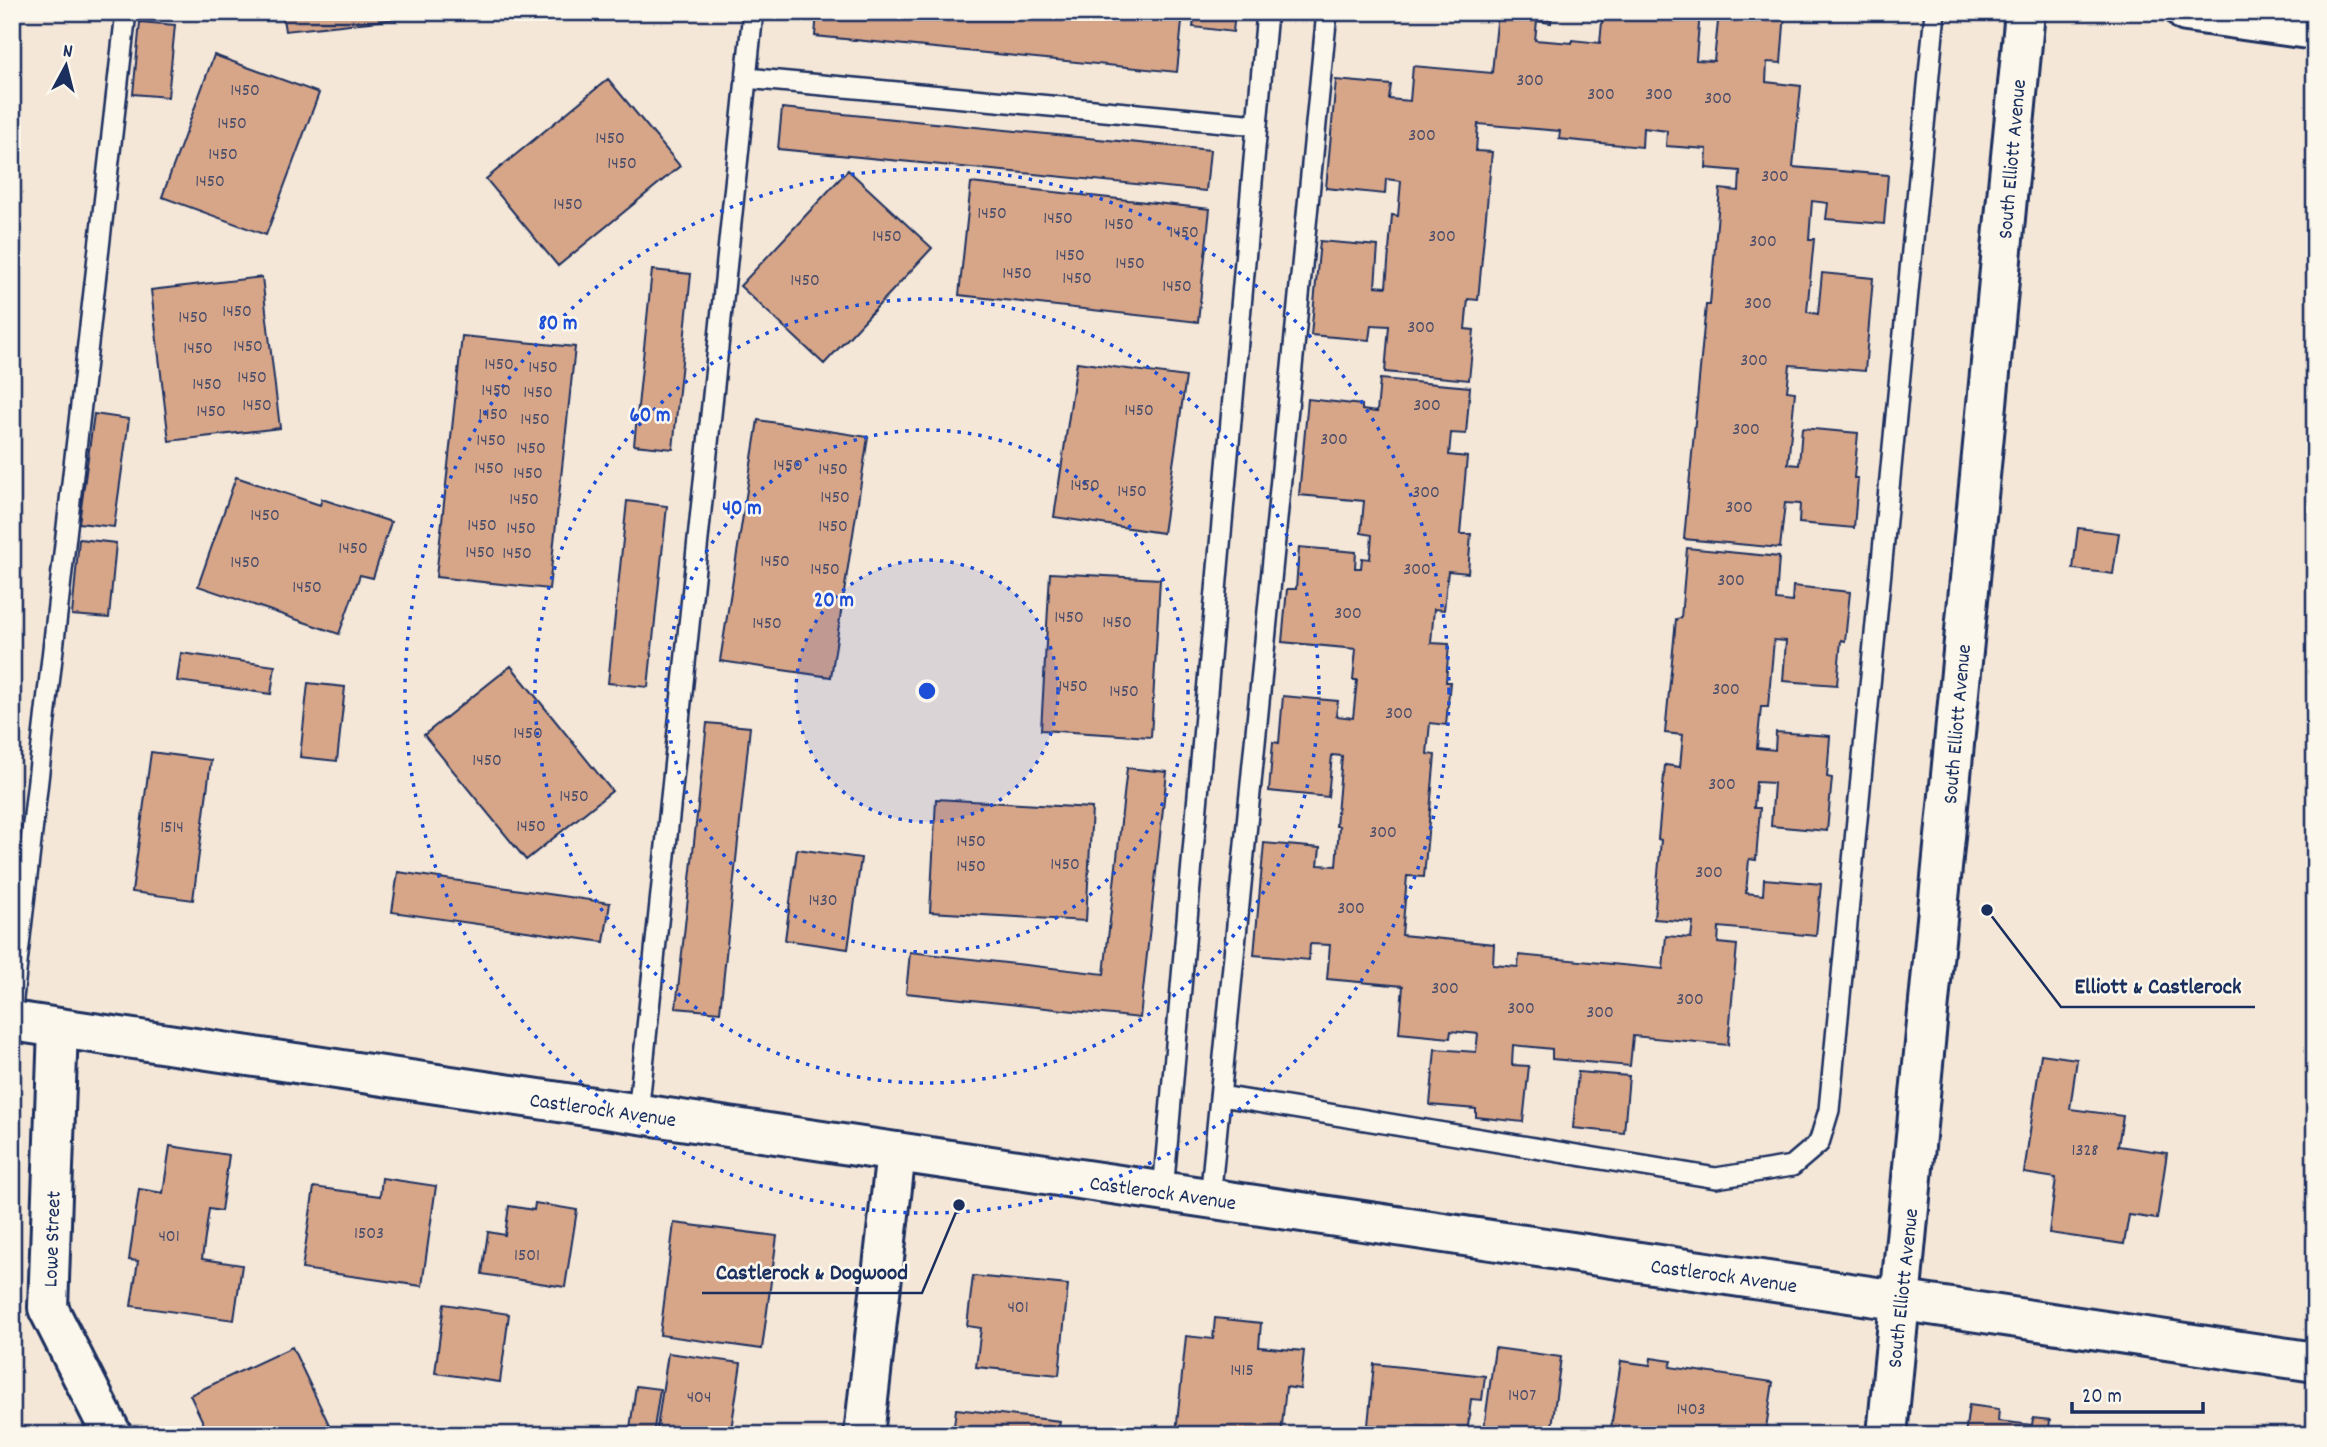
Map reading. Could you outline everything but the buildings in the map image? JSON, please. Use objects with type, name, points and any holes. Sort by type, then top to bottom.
[{"type":"street","name":"South Elliott Avenue","points":[[1887,1435],[2025,12]]},
{"type":"street","points":[[2186,12],[2315,30]]},
{"type":"street","name":"Castlerock Avenue","points":[[12,1021],[2315,1362]]},
{"type":"street","name":"Lowe Street","points":[[58,1028],[48,1308],[112,1435]]},
{"type":"street","points":[[864,1435],[896,1152]]},
{"type":"lane","points":[[12,1007],[126,12]]},
{"type":"lane","points":[[638,1114],[753,12]]},
{"type":"lane","points":[[1163,1192],[1267,12]]},
{"type":"lane","points":[[1210,1199],[1327,12]]},
{"type":"lane","points":[[1221,1096],[1716,1178],[1792,1166],[1819,1143],[1829,1110],[1935,12]]},
{"type":"lane","points":[[746,78],[1257,125]]},
{"type":"place","name":"Elliott & Castlerock","points":[[1987,910]]},
{"type":"place","name":"Castlerock & Dogwood","points":[[959,1205]]}]
